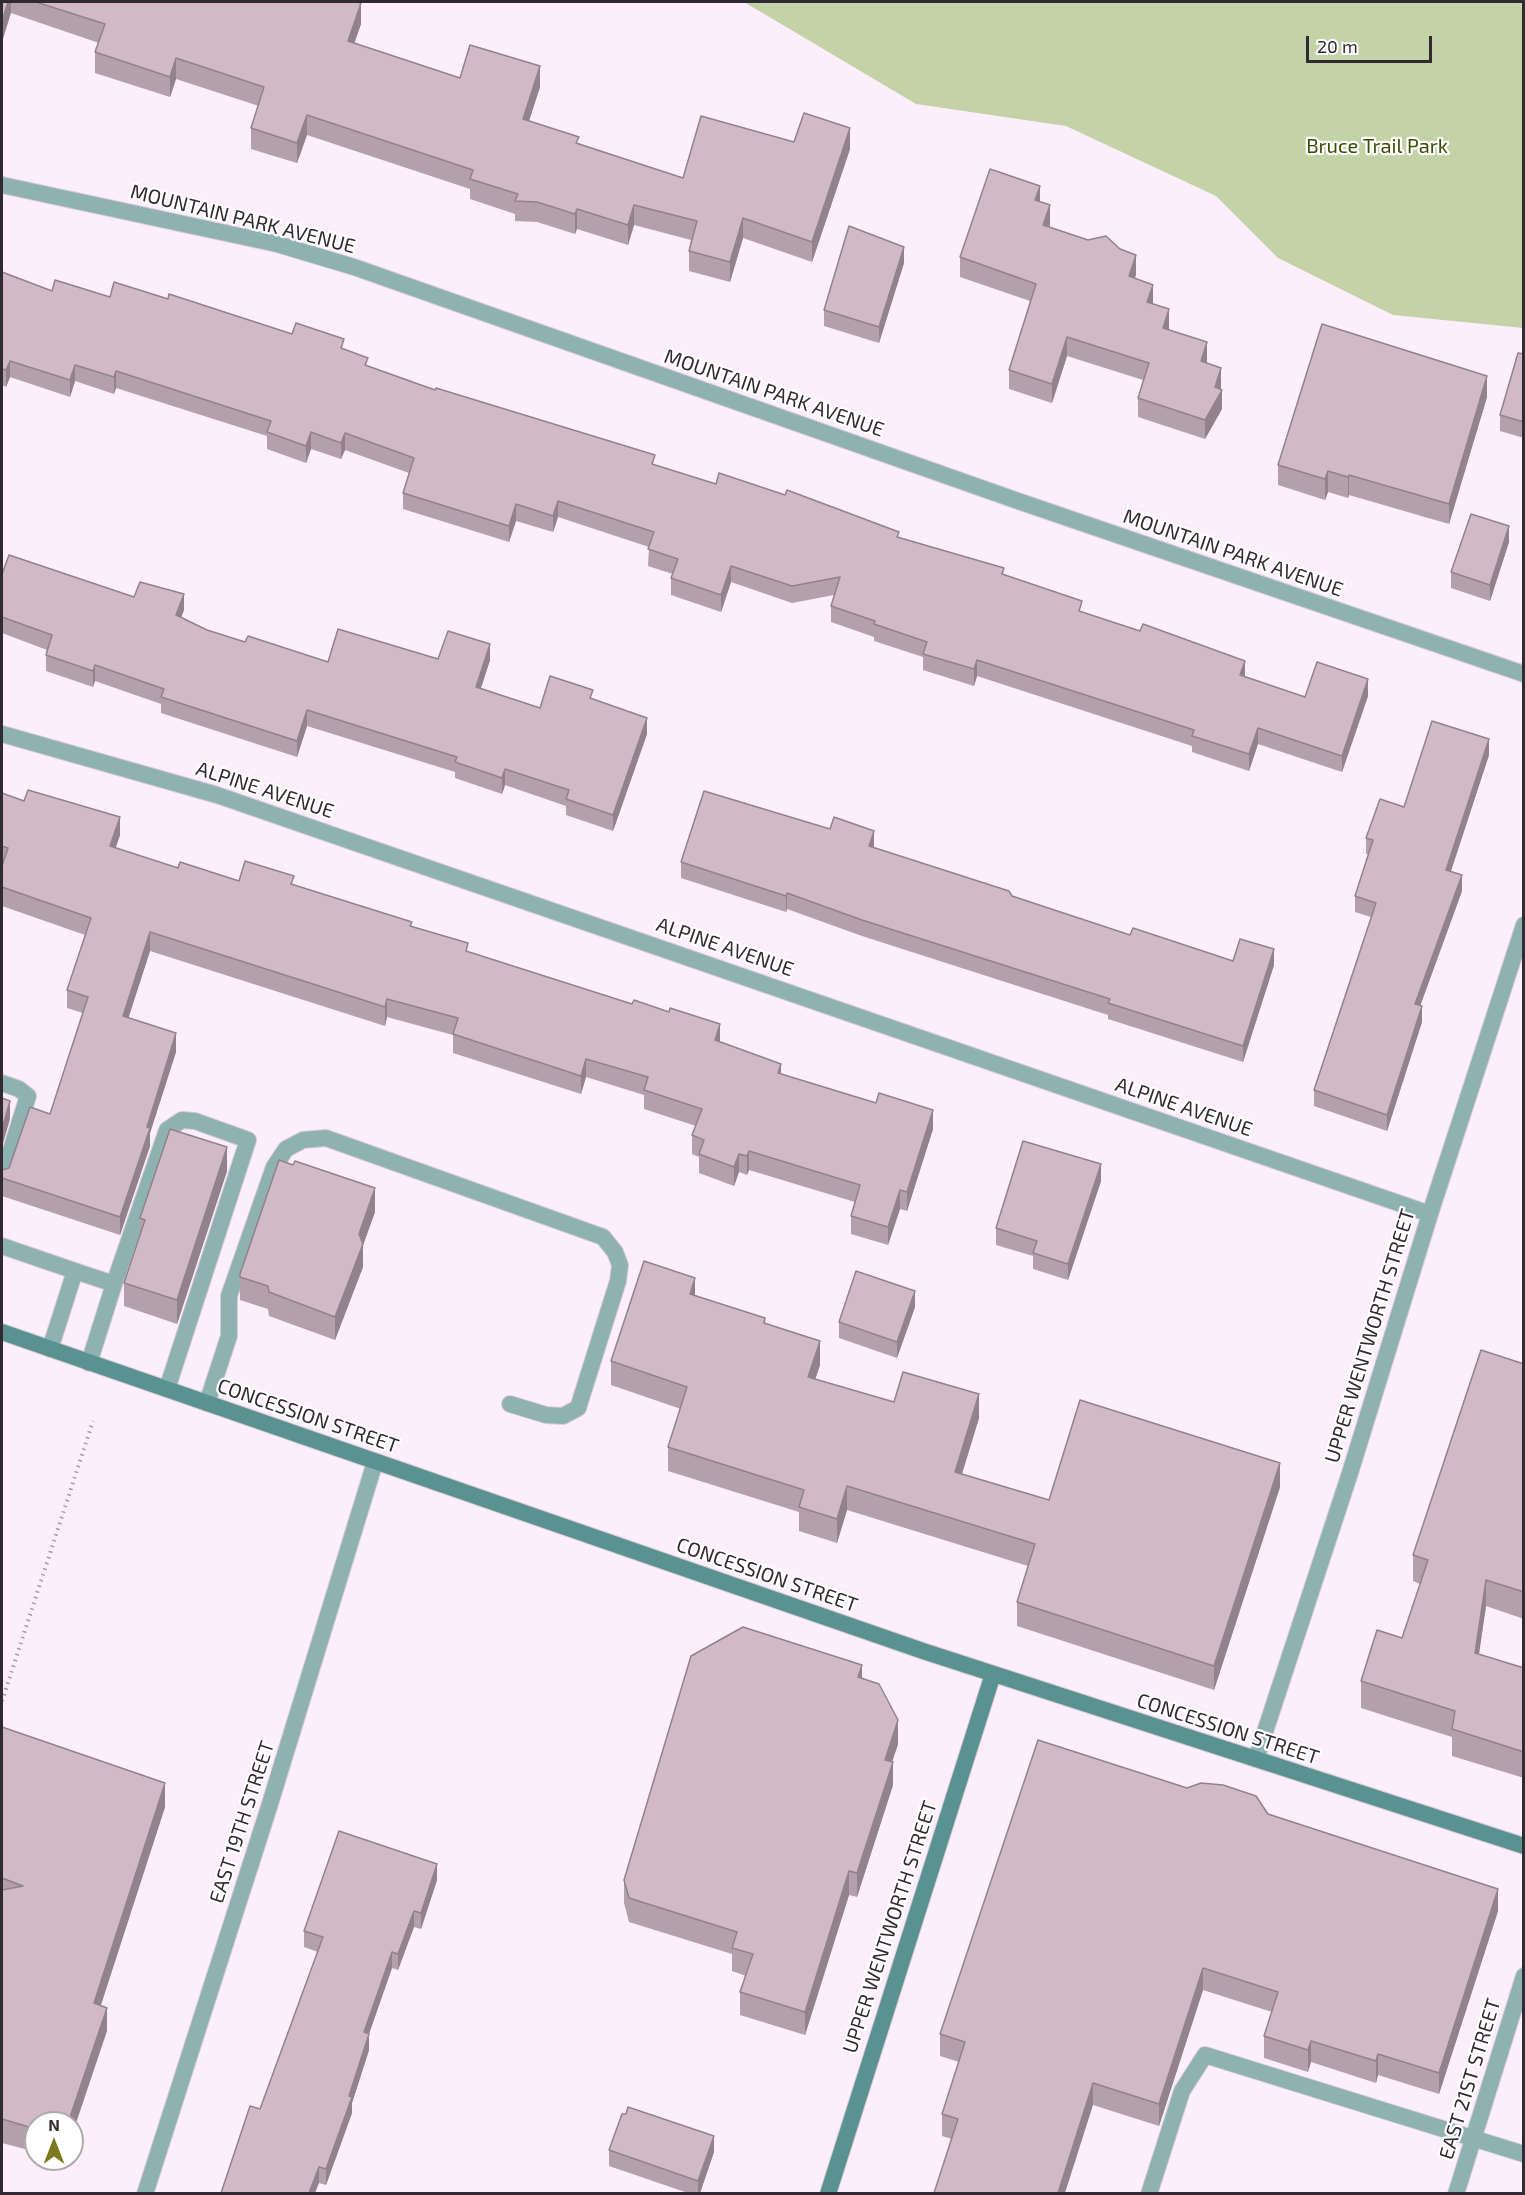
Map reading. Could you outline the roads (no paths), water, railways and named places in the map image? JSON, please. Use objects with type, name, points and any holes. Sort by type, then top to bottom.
[{"type":"main road","name":"CONCESSION STREET","points":[[2,1332],[993,1674],[1524,1846]]},
{"type":"main road","name":"UPPER WENTWORTH STREET","points":[[828,2193],[993,1674]]},
{"type":"street","name":"MOUNTAIN PARK AVENUE","points":[[2,185],[277,244],[354,267],[1018,501],[1524,674]]},
{"type":"street","name":"ALPINE AVENUE","points":[[2,734],[217,795],[1430,1214]]},
{"type":"street","name":"UPPER WENTWORTH STREET","points":[[1256,1759],[1350,1473],[1430,1214],[1524,925]]},
{"type":"street","points":[[2,1083],[20,1089],[28,1096],[2,1179]]},
{"type":"street","points":[[89,1363],[167,1130],[182,1120],[195,1121],[248,1140],[167,1389]]},
{"type":"street","points":[[207,1403],[229,1336],[229,1296],[274,1167],[286,1149],[303,1140],[326,1138],[603,1237],[615,1252],[620,1265],[618,1281],[578,1408],[563,1416],[546,1415],[510,1404]]},
{"type":"street","points":[[2,1246],[114,1284]]},
{"type":"street","points":[[50,1349],[75,1271]]},
{"type":"street","name":"EAST 19TH STREET","points":[[145,2193],[269,1807],[375,1462]]},
{"type":"street","name":"EAST 21ST STREET","points":[[1456,2193],[1524,1976]]},
{"type":"street","points":[[1149,2193],[1182,2091],[1205,2055],[1524,2154]]},
{"type":"park label","name":"Bruce Trail Park","points":[[1377,146]]}]
